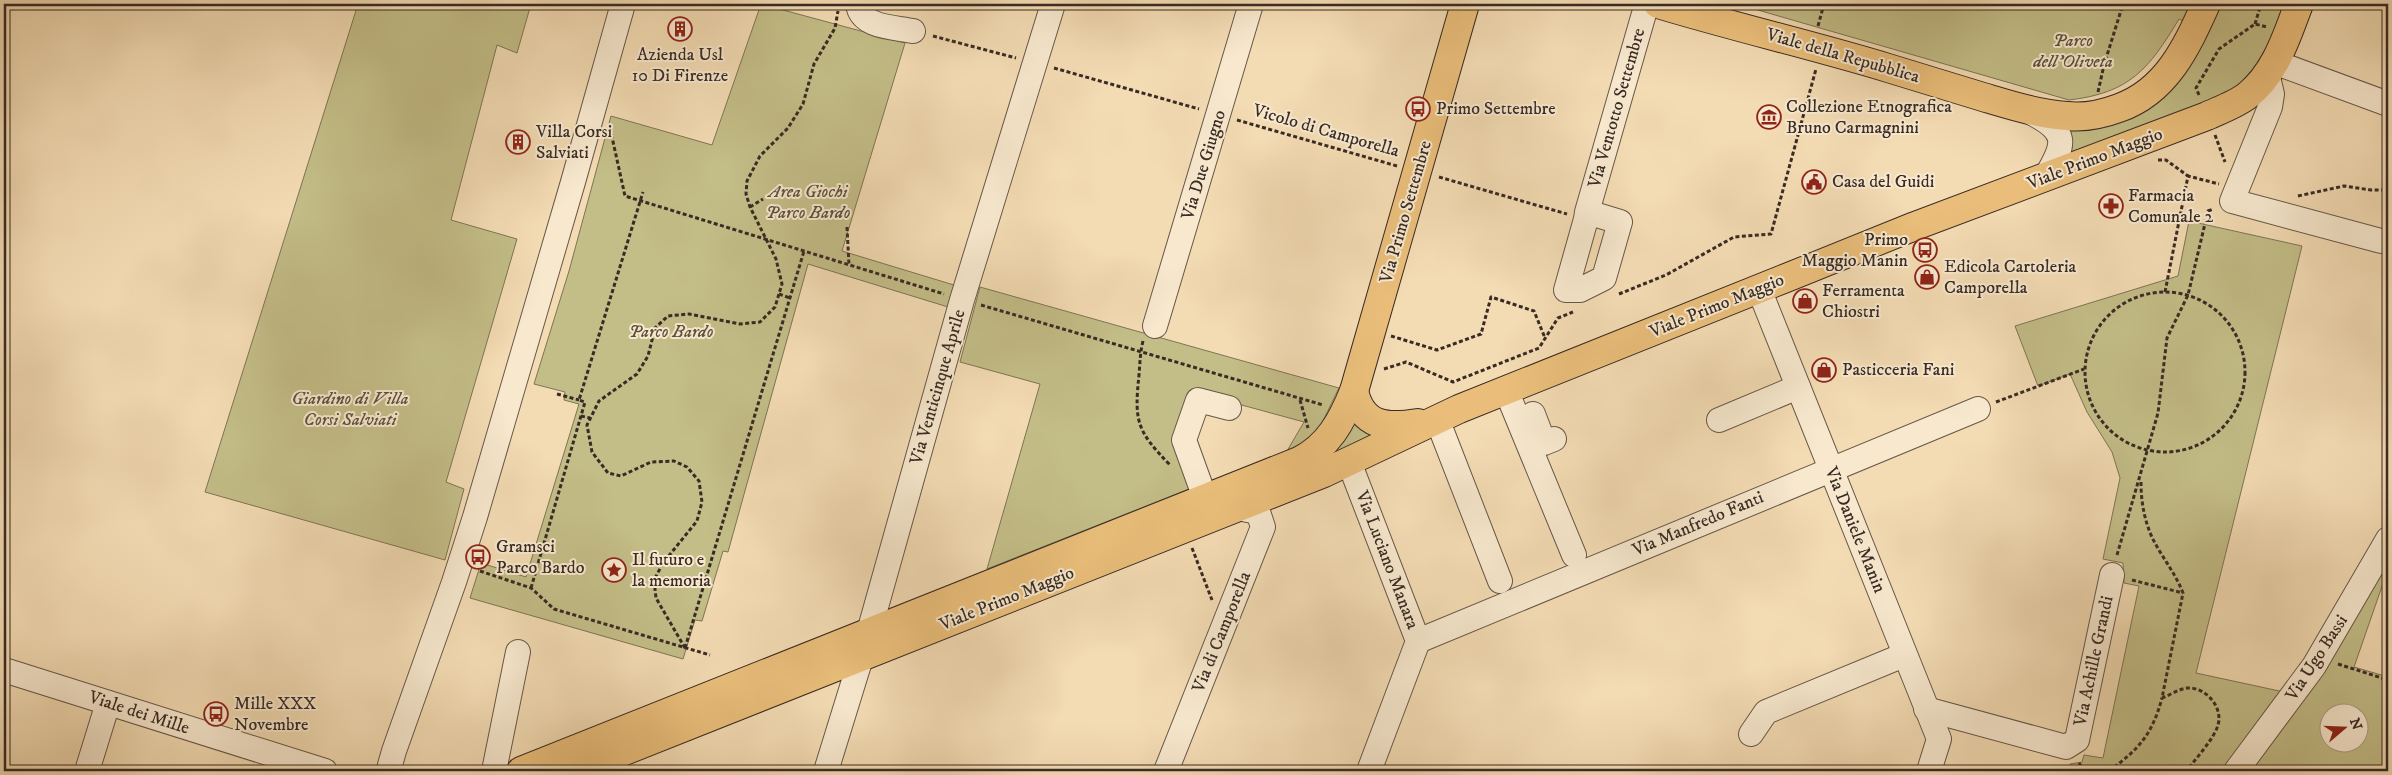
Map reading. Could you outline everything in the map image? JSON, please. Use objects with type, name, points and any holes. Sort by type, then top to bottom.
[{"type":"main road","name":"Via Primo Settembre","points":[[1308,448],[1316,452],[1336,429],[1354,391],[1465,4]]},
{"type":"main road","name":"Viale della Repubblica","points":[[1658,4],[1834,52],[2028,110],[2061,116],[2091,115],[2111,111],[2141,98],[2170,72],[2182,53],[2206,4]]},
{"type":"main road","name":"Viale Primo Maggio","points":[[522,771],[1237,508],[1349,462],[1437,419],[1514,387],[1915,226],[2045,178],[2212,112],[2249,95],[2271,67],[2299,4]]},
{"type":"main road","name":"Viale Primo Maggio","points":[[1354,391],[1356,400],[1366,416],[1374,422],[1394,426],[1437,419]]},
{"type":"main road","name":"Viale Primo Maggio","points":[[574,771],[1205,498],[1308,448]]},
{"type":"street","points":[[391,771],[390,765],[394,751],[475,517],[574,180],[623,4]]},
{"type":"street","points":[[858,4],[858,10],[866,19],[913,30]]},
{"type":"street","name":"Via Venticinque Aprile","points":[[826,771],[865,644],[962,300],[1054,4]]},
{"type":"street","name":"Via Due Giugno","points":[[1156,326],[1251,4]]},
{"type":"street","name":"Via Ventotto Settembre","points":[[1587,215],[1646,4]]},
{"type":"street","points":[[2271,67],[2388,104]]},
{"type":"street","name":"Viale Primo Maggio","points":[[2228,193],[2270,107],[2272,94],[2271,67]]},
{"type":"street","name":"Viale Primo Maggio","points":[[2212,112],[2238,105],[2252,110],[2257,119],[2256,138]]},
{"type":"street","name":"Viale della Repubblica","points":[[2028,110],[2050,122],[2056,128],[2059,136],[2059,154],[2045,178]]},
{"type":"street","points":[[2228,193],[2381,241]]},
{"type":"street","name":"Via Daniele Manin","points":[[1759,289],[1939,739],[1929,771]]},
{"type":"street","points":[[1514,387],[1544,443],[1554,440]]},
{"type":"street","points":[[1514,387],[1574,555]]},
{"type":"street","points":[[1719,420],[1798,387]]},
{"type":"street","points":[[1205,498],[1184,440],[1198,400],[1229,408]]},
{"type":"street","name":"Via Manfredo Fanti","points":[[1418,641],[1978,409]]},
{"type":"street","points":[[1437,419],[1500,581]]},
{"type":"street","name":"Via Luciano Manara","points":[[1349,462],[1418,641],[1369,771]]},
{"type":"street","name":"Via di Camporella","points":[[1166,771],[1263,527],[1258,512],[1237,508]]},
{"type":"street","name":"Via Ugo Bassi","points":[[2236,771],[2320,657],[2388,540]]},
{"type":"street","name":"Via Achille Grandi","points":[[1926,709],[2066,747],[2078,740],[2112,575]]},
{"type":"street","points":[[494,771],[518,652]]},
{"type":"street","points":[[1751,734],[1766,712],[1904,654]]},
{"type":"street","name":"Viale dei Mille","points":[[4,670],[108,703],[281,764]]},
{"type":"street","points":[[87,771],[108,703]]},
{"type":"street","points":[[281,764],[304,771]]},
{"type":"street","points":[[281,764],[325,771]]},
{"type":"path","points":[[685,648],[656,598],[654,580],[662,564],[697,521],[702,502],[699,481],[687,467],[674,461],[651,462],[621,476],[608,473],[592,452],[587,425],[599,401],[637,374],[648,356],[655,328],[668,316],[689,314],[740,324],[760,322],[775,307],[782,284],[776,259],[750,207],[746,194],[750,172],[760,156],[788,128],[803,104],[814,64],[835,28],[840,4]]},
{"type":"path","points":[[2099,97],[2098,90],[2104,65],[2123,4]]},
{"type":"path","points":[[2227,168],[2212,112],[2196,88],[2219,49],[2255,24],[2261,4]]},
{"type":"path","points":[[2255,24],[2288,32]]},
{"type":"path","name":"Vicolo di Camporella","points":[[913,30],[1418,172],[1587,215]]},
{"type":"path","points":[[1771,234],[1816,66]]},
{"type":"path","points":[[609,121],[625,196],[962,300]]},
{"type":"path","points":[[2165,292],[2188,176],[2228,193],[2208,211],[2188,295],[2167,338],[2158,413],[2112,575],[2183,593]]},
{"type":"path","points":[[2297,196],[2344,186],[2370,190],[2388,190]]},
{"type":"path","points":[[579,400],[643,192]]},
{"type":"path","points":[[750,207],[763,199]]},
{"type":"path","points":[[847,227],[849,265]]},
{"type":"path","points":[[685,648],[804,251]]},
{"type":"path","points":[[2165,292],[2188,295],[2213,308],[2232,328],[2241,347],[2244,363],[2244,385],[2240,401],[2230,419],[2220,431],[2197,446],[2179,452],[2148,451],[2123,441],[2098,417],[2090,403],[2085,384],[2084,368],[2093,336],[2102,322],[2115,308],[2131,299],[2148,293],[2165,292]]},
{"type":"path","points":[[779,294],[790,298]]},
{"type":"path","points":[[1372,330],[1437,350],[1481,334],[1491,297],[1534,311],[1546,338]]},
{"type":"path","points":[[1140,352],[1136,412],[1146,437],[1170,465],[1176,469]]},
{"type":"path","points":[[1978,409],[2084,368]]},
{"type":"path","points":[[531,588],[585,402],[557,394]]},
{"type":"path","points":[[1299,400],[1308,448]]},
{"type":"path","points":[[581,416],[590,418]]},
{"type":"path","points":[[2108,771],[2133,754],[2142,744],[2155,721],[2162,698],[2183,593],[2179,581],[2152,536],[2144,516],[2141,478]]},
{"type":"path","points":[[1185,528],[1223,629]]},
{"type":"path","points":[[476,580],[478,571],[531,588],[554,609],[710,655]]},
{"type":"path","points":[[2336,664],[2388,680]]},
{"type":"path","points":[[2162,698],[2184,688],[2194,688],[2208,695],[2217,709],[2218,726],[2188,770]]},
{"type":"green space","name":"Giardino di Villa Corsi Salviati","points":[[358,4],[531,4],[517,53],[497,45],[451,220],[517,239],[446,482],[464,489],[445,560],[205,492]]},
{"type":"green space","name":"Parco Bardo","points":[[761,4],[905,43],[842,251],[954,285],[948,307],[808,264],[728,552],[723,551],[702,621],[695,620],[683,659],[470,598],[481,563],[526,577],[579,404],[564,400],[565,392],[534,384],[569,271],[611,116],[712,145]]},
{"type":"green space","name":"Parco dell'Oliveta","points":[[1737,4],[2190,4],[2183,21],[2179,19],[2158,52],[2136,76],[2108,91],[2090,97],[2069,100]]},
{"type":"green space","points":[[2219,4],[2283,4],[2267,46],[2244,79],[2221,101],[2063,163],[2068,129],[2090,130],[2134,116]]},
{"type":"green space","points":[[2189,221],[2302,246],[2196,673],[2284,692],[2226,771],[2068,771],[2070,764],[2082,762],[2084,755],[2103,758],[2139,586],[2124,583],[2123,563],[2103,559],[2120,478],[2112,452],[2087,412],[2070,374],[2038,386],[2015,326],[2178,276]]},
{"type":"green space","points":[[980,287],[1339,388],[1324,419],[1309,441],[1301,447],[1287,451],[1304,422],[1194,392],[1194,487],[987,569],[1040,384],[960,362]]},
{"type":"green space","points":[[1349,418],[1383,436],[1324,459],[1337,446]]},
{"type":"green space","points":[[2388,555],[2388,569],[2354,667],[2388,677],[2388,771],[2246,771]]},
{"type":"place","name":"Azienda Usl 10 Di Firenze","points":[[680,29]]},
{"type":"place","name":"Primo Settembre","points":[[1418,109]]},
{"type":"place","name":"Collezione Etnografica Bruno Carmagnini","points":[[1769,117]]},
{"type":"place","name":"Villa Corsi Salviati","points":[[518,142]]},
{"type":"place","name":"Casa del Guidi","points":[[1814,182]]},
{"type":"place","name":"Farmacia Comunale 2","points":[[2111,206]]},
{"type":"place","name":"Primo Maggio Manin","points":[[1925,250]]},
{"type":"place","name":"Edicola Cartoleria Camporella","points":[[1927,277]]},
{"type":"place","name":"Ferramenta Chiostri","points":[[1805,301]]},
{"type":"place","name":"Pasticceria Fani","points":[[1824,370]]},
{"type":"place","name":"Gramsci Parco Bardo","points":[[478,557]]},
{"type":"place","name":"Il futuro e la memoria","points":[[614,570]]},
{"type":"place","name":"Mille XXX Novembre","points":[[216,714]]},
{"type":"park label","name":"Area Giochi Parco Bardo","points":[[808,202]]}]
